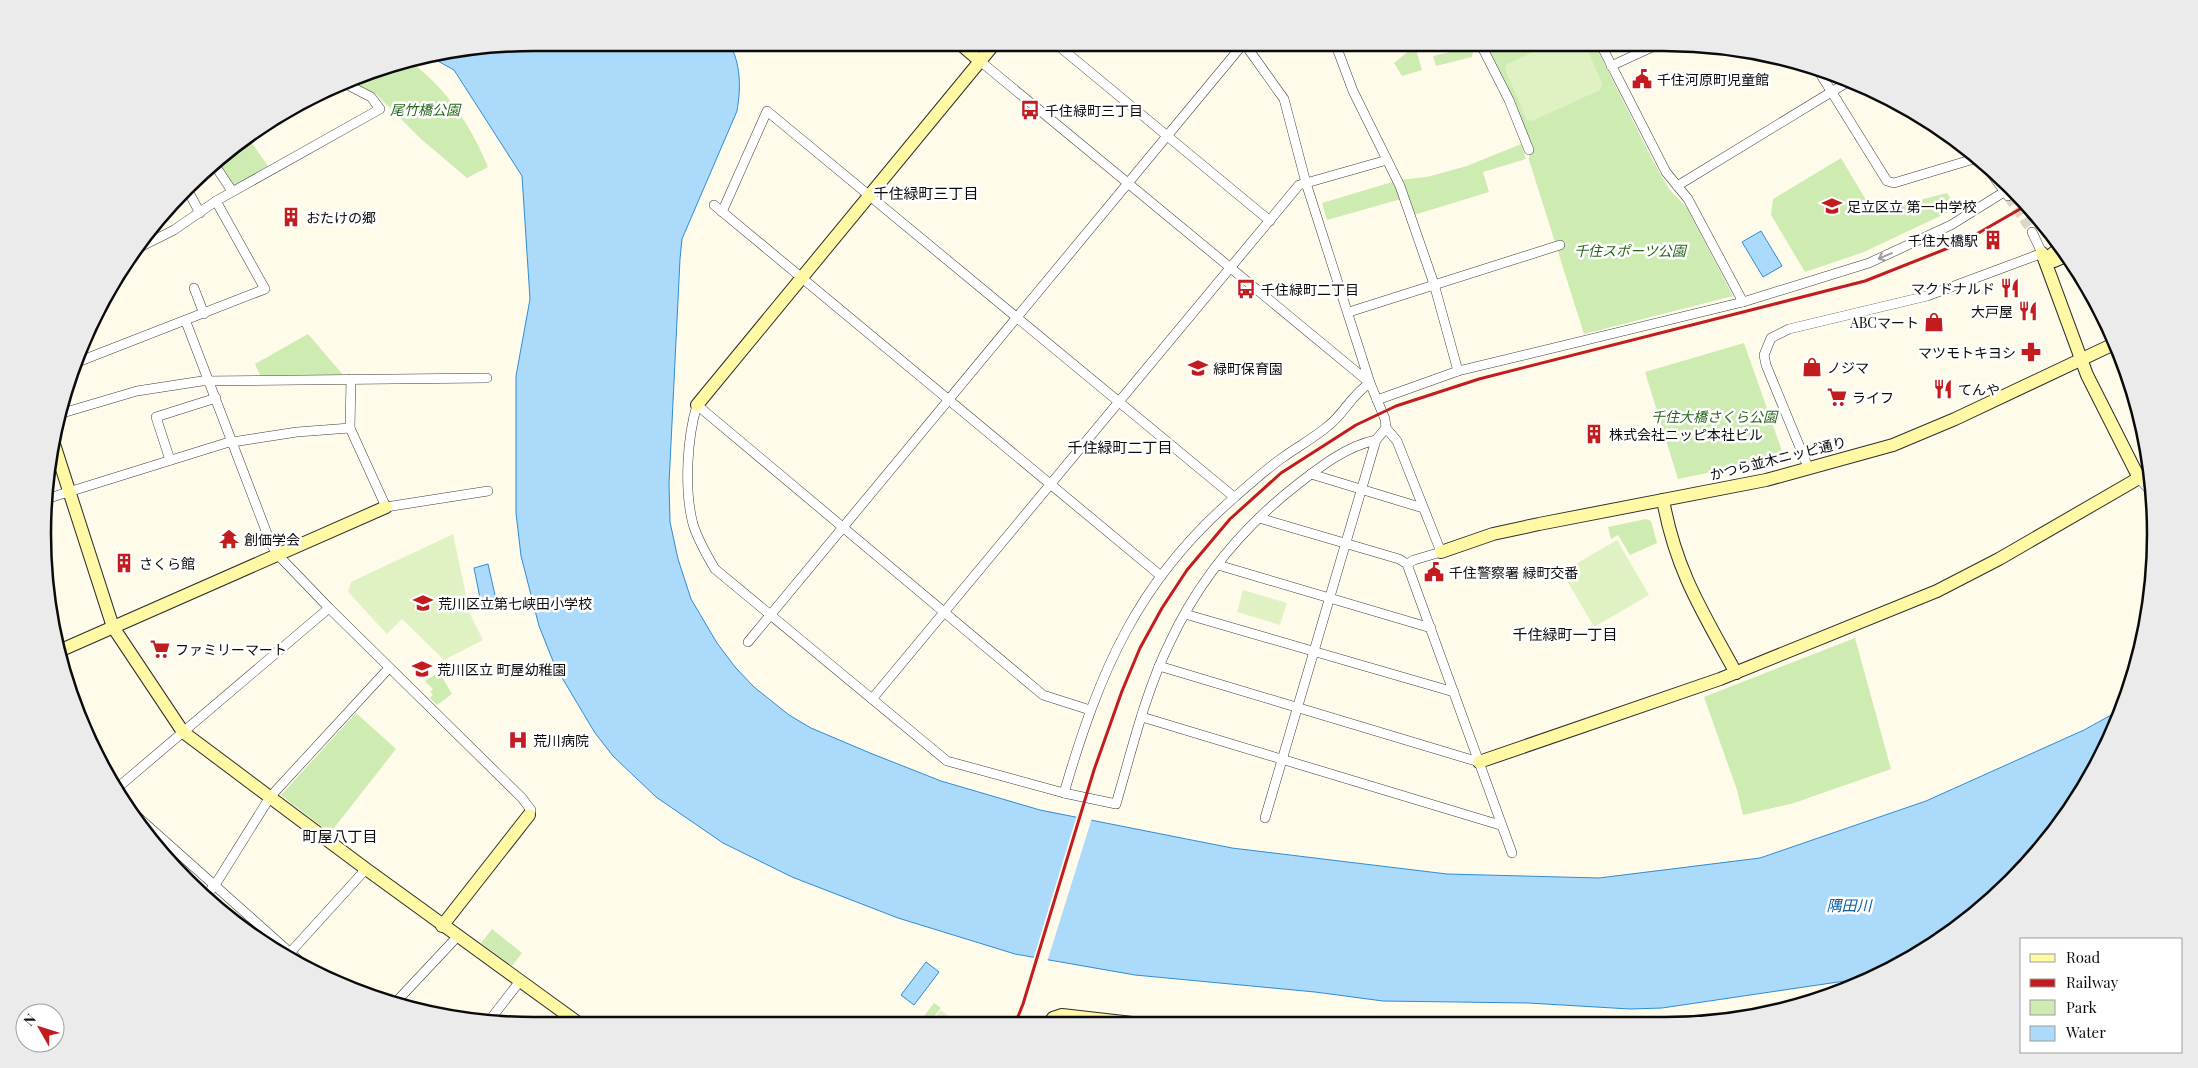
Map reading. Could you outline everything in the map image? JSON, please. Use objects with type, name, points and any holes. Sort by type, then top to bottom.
[{"type":"street","points":[[969,51],[1370,383]]},
{"type":"street","points":[[988,51],[696,405],[691,434],[689,475],[693,524],[702,547],[715,569],[947,761],[1064,793],[1116,804],[1159,666],[1198,592],[1218,565],[1259,518],[1311,474],[1363,443],[1376,440]]},
{"type":"street","points":[[1065,51],[1270,221]]},
{"type":"street","points":[[748,642],[1237,51]]},
{"type":"street","points":[[1250,51],[1284,99],[1306,183],[1349,312],[1370,383],[1385,419],[1386,428],[1397,441],[1441,552],[1414,560],[1408,564]]},
{"type":"street","points":[[1338,51],[1353,90],[1400,186],[1434,284],[1458,371]]},
{"type":"street","points":[[1484,51],[1509,100],[1529,150]]},
{"type":"street","points":[[1604,51],[1666,172],[1688,199],[1743,302]]},
{"type":"street","points":[[1611,66],[1642,51]]},
{"type":"street","points":[[1824,79],[1887,181],[1894,183],[1969,160]]},
{"type":"street","points":[[1677,186],[1842,86]]},
{"type":"street","points":[[149,242],[174,230],[216,201],[380,109],[371,97],[352,87]]},
{"type":"street","points":[[722,212],[766,112],[1234,497]]},
{"type":"street","points":[[872,699],[1299,185],[1387,160]]},
{"type":"street","points":[[218,170],[232,192]]},
{"type":"street","points":[[1377,400],[1458,371],[1743,302],[1869,263],[1951,225],[2006,194]]},
{"type":"street","points":[[191,196],[200,213]]},
{"type":"street","points":[[84,361],[266,289],[216,201]]},
{"type":"street","points":[[714,205],[1161,576]]},
{"type":"street","points":[[2032,232],[2097,397],[2143,474]]},
{"type":"street","points":[[1349,312],[1560,245]]},
{"type":"street","points":[[1808,467],[1766,365],[1764,355],[1771,338],[1789,329],[1927,296],[2054,250]]},
{"type":"street","points":[[2043,256],[2054,262],[2060,259]]},
{"type":"street","points":[[194,288],[204,314]]},
{"type":"street","points":[[186,322],[271,544],[277,554],[389,668],[522,798],[531,810],[442,926]]},
{"type":"street","name":"かつら並木ニッピ通り","points":[[1441,552],[1502,532],[1766,480],[1893,445],[1963,415],[2109,346]]},
{"type":"street","points":[[67,412],[162,385],[209,381],[487,378]]},
{"type":"street","points":[[351,379],[350,428],[386,507]]},
{"type":"street","points":[[1064,793],[1090,710],[1113,652],[1131,618],[1161,576],[1195,534],[1234,497],[1280,459],[1330,425],[1354,396],[1370,383]]},
{"type":"street","points":[[170,460],[156,417],[216,398]]},
{"type":"street","points":[[696,405],[1042,695],[1090,710]]},
{"type":"street","points":[[52,497],[232,442],[297,432],[350,428]]},
{"type":"street","points":[[1265,818],[1376,440],[1386,428]]},
{"type":"street","points":[[58,456],[113,627],[183,732],[366,870],[569,1017]]},
{"type":"street","points":[[1311,474],[1423,508]]},
{"type":"street","points":[[1159,666],[1479,762],[1736,673],[1937,591],[2015,550],[2143,475]]},
{"type":"street","points":[[66,648],[386,507],[488,491]]},
{"type":"street","points":[[1663,500],[1672,544],[1688,585],[1736,673]]},
{"type":"street","points":[[1259,518],[1399,559],[1408,564],[1500,825],[1512,853]]},
{"type":"street","points":[[1218,565],[1431,628]]},
{"type":"street","points":[[122,784],[329,608]]},
{"type":"street","points":[[1185,614],[1454,692]]},
{"type":"street","points":[[210,891],[270,797],[389,668]]},
{"type":"street","points":[[1142,718],[1500,825]]},
{"type":"street","points":[[152,830],[215,885],[269,937]]},
{"type":"street","points":[[292,951],[366,870]]},
{"type":"street","points":[[400,997],[457,937]]},
{"type":"street","points":[[494,1015],[520,981]]},
{"type":"street","points":[[1056,1017],[1062,1015],[1080,1017]]},
{"type":"green space","points":[[1409,51],[1416,51],[1422,70],[1402,76],[1394,63]]},
{"type":"green space","points":[[1455,51],[1473,51],[1472,57],[1436,66],[1433,56]]},
{"type":"green space","name":"千住スポーツ公園","points":[[1490,51],[1598,51],[1653,161],[1669,189],[1687,208],[1733,296],[1584,334],[1529,160],[1530,142]]},
{"type":"green space","points":[[1535,51],[1588,51],[1602,83],[1600,90],[1532,121],[1527,120],[1505,69],[1507,64]]},
{"type":"green space","name":"尾竹橋公園","points":[[416,66],[445,94],[474,136],[488,167],[467,178],[421,139],[376,94],[356,86]]},
{"type":"green space","points":[[252,143],[268,166],[235,186],[231,185],[220,168]]},
{"type":"green space","points":[[1521,144],[1526,159],[1483,172],[1489,192],[1414,215],[1408,197],[1327,220],[1322,203],[1399,180],[1427,177],[1467,166]]},
{"type":"green space","points":[[1841,158],[1873,212],[1947,193],[1957,208],[1864,252],[1805,272],[1771,215],[1773,199]]},
{"type":"green space","points":[[308,334],[344,376],[260,375],[255,364]]},
{"type":"green space","name":"千住大橋さくら公園","points":[[1744,343],[1784,457],[1678,479],[1645,372]]},
{"type":"green space","points":[[1646,519],[1651,521],[1657,543],[1630,555],[1618,535],[1611,539],[1608,527]]},
{"type":"green space","points":[[453,534],[470,614],[483,640],[444,660],[402,619],[387,634],[348,592],[351,582]]},
{"type":"green space","points":[[1617,540],[1649,595],[1594,627],[1562,572]]},
{"type":"green space","points":[[1243,590],[1287,603],[1280,625],[1237,612]]},
{"type":"green space","points":[[1855,638],[1891,769],[1794,803],[1743,815],[1737,790],[1704,697]]},
{"type":"green space","points":[[439,672],[452,694],[437,705],[430,698],[433,694],[430,692],[433,689],[425,681]]},
{"type":"green space","points":[[356,713],[396,749],[330,833],[281,795]]},
{"type":"green space","points":[[492,929],[522,953],[512,966],[481,943]]},
{"type":"green space","points":[[934,1003],[941,1008],[934,1017],[923,1017]]},
{"type":"green space","points":[[941,1010],[950,1017],[935,1017]]},
{"type":"water","name":"隅田川","points":[[733,51],[739,76],[737,111],[682,239],[669,484],[670,522],[678,559],[691,599],[717,643],[735,667],[754,687],[789,715],[811,728],[941,781],[1040,810],[1232,848],[1447,874],[1599,878],[1760,858],[1926,801],[2084,730],[2112,715],[2110,719],[2082,775],[2047,828],[2027,852],[1982,897],[1932,935],[1878,967],[1847,981],[1662,1008],[1630,1009],[1528,1003],[1383,1001],[1315,992],[1135,975],[1015,954],[898,918],[792,877],[723,843],[656,797],[613,756],[595,733],[555,666],[539,626],[521,556],[516,513],[516,376],[530,299],[522,176],[454,70],[438,61],[471,55],[502,52]]},
{"type":"water","points":[[1761,231],[1782,266],[1763,277],[1742,242]]},
{"type":"water","points":[[488,564],[497,604],[482,608],[474,568]]},
{"type":"water","points":[[926,962],[939,972],[914,1005],[901,995]]},
{"type":"pier","points":[[1077,815],[1092,818],[1047,962],[1033,960]]},
{"type":"tunnel","points":[[2008,197],[2032,232]]},
{"type":"railway","points":[[1018,1017],[1094,770],[1122,691],[1140,648],[1162,608],[1187,570],[1230,519],[1281,473],[1356,425],[1396,406],[1479,379],[1865,281],[1961,243],[2020,209]]},
{"type":"place","name":"千住河原町児童館","points":[[1642,79]]},
{"type":"place","name":"千住緑町三丁目","points":[[1030,110]]},
{"type":"place","name":"足立区立 第一中学校","points":[[1832,206]]},
{"type":"place","name":"おたけの郷","points":[[291,217]]},
{"type":"place","name":"千住大橋駅","points":[[1993,240]]},
{"type":"place","name":"マクドナルド","points":[[2010,288]]},
{"type":"place","name":"千住緑町二丁目","points":[[1246,289]]},
{"type":"place","name":"大戸屋","points":[[2028,311]]},
{"type":"place","name":"ABCマート","points":[[1934,322]]},
{"type":"place","name":"マツモトキヨシ","points":[[2031,352]]},
{"type":"place","name":"ノジマ","points":[[1812,367]]},
{"type":"place","name":"緑町保育園","points":[[1198,368]]},
{"type":"place","name":"てんや","points":[[1943,389]]},
{"type":"place","name":"ライフ","points":[[1837,397]]},
{"type":"place","name":"株式会社ニッピ本社ビル","points":[[1594,434]]},
{"type":"place","name":"創価学会","points":[[229,539]]},
{"type":"place","name":"さくら館","points":[[124,563]]},
{"type":"place","name":"千住警察署 緑町交番","points":[[1434,572]]},
{"type":"place","name":"荒川区立第七峡田小学校","points":[[423,603]]},
{"type":"place","name":"ファミリーマート","points":[[160,649]]},
{"type":"place","name":"荒川区立 町屋幼稚園","points":[[422,669]]},
{"type":"place","name":"荒川病院","points":[[518,740]]},
{"type":"district","name":"千住緑町三丁目","points":[[926,193]]},
{"type":"district","name":"千住緑町二丁目","points":[[1120,447]]},
{"type":"district","name":"千住緑町一丁目","points":[[1565,634]]},
{"type":"district","name":"町屋八丁目","points":[[340,836]]}]
